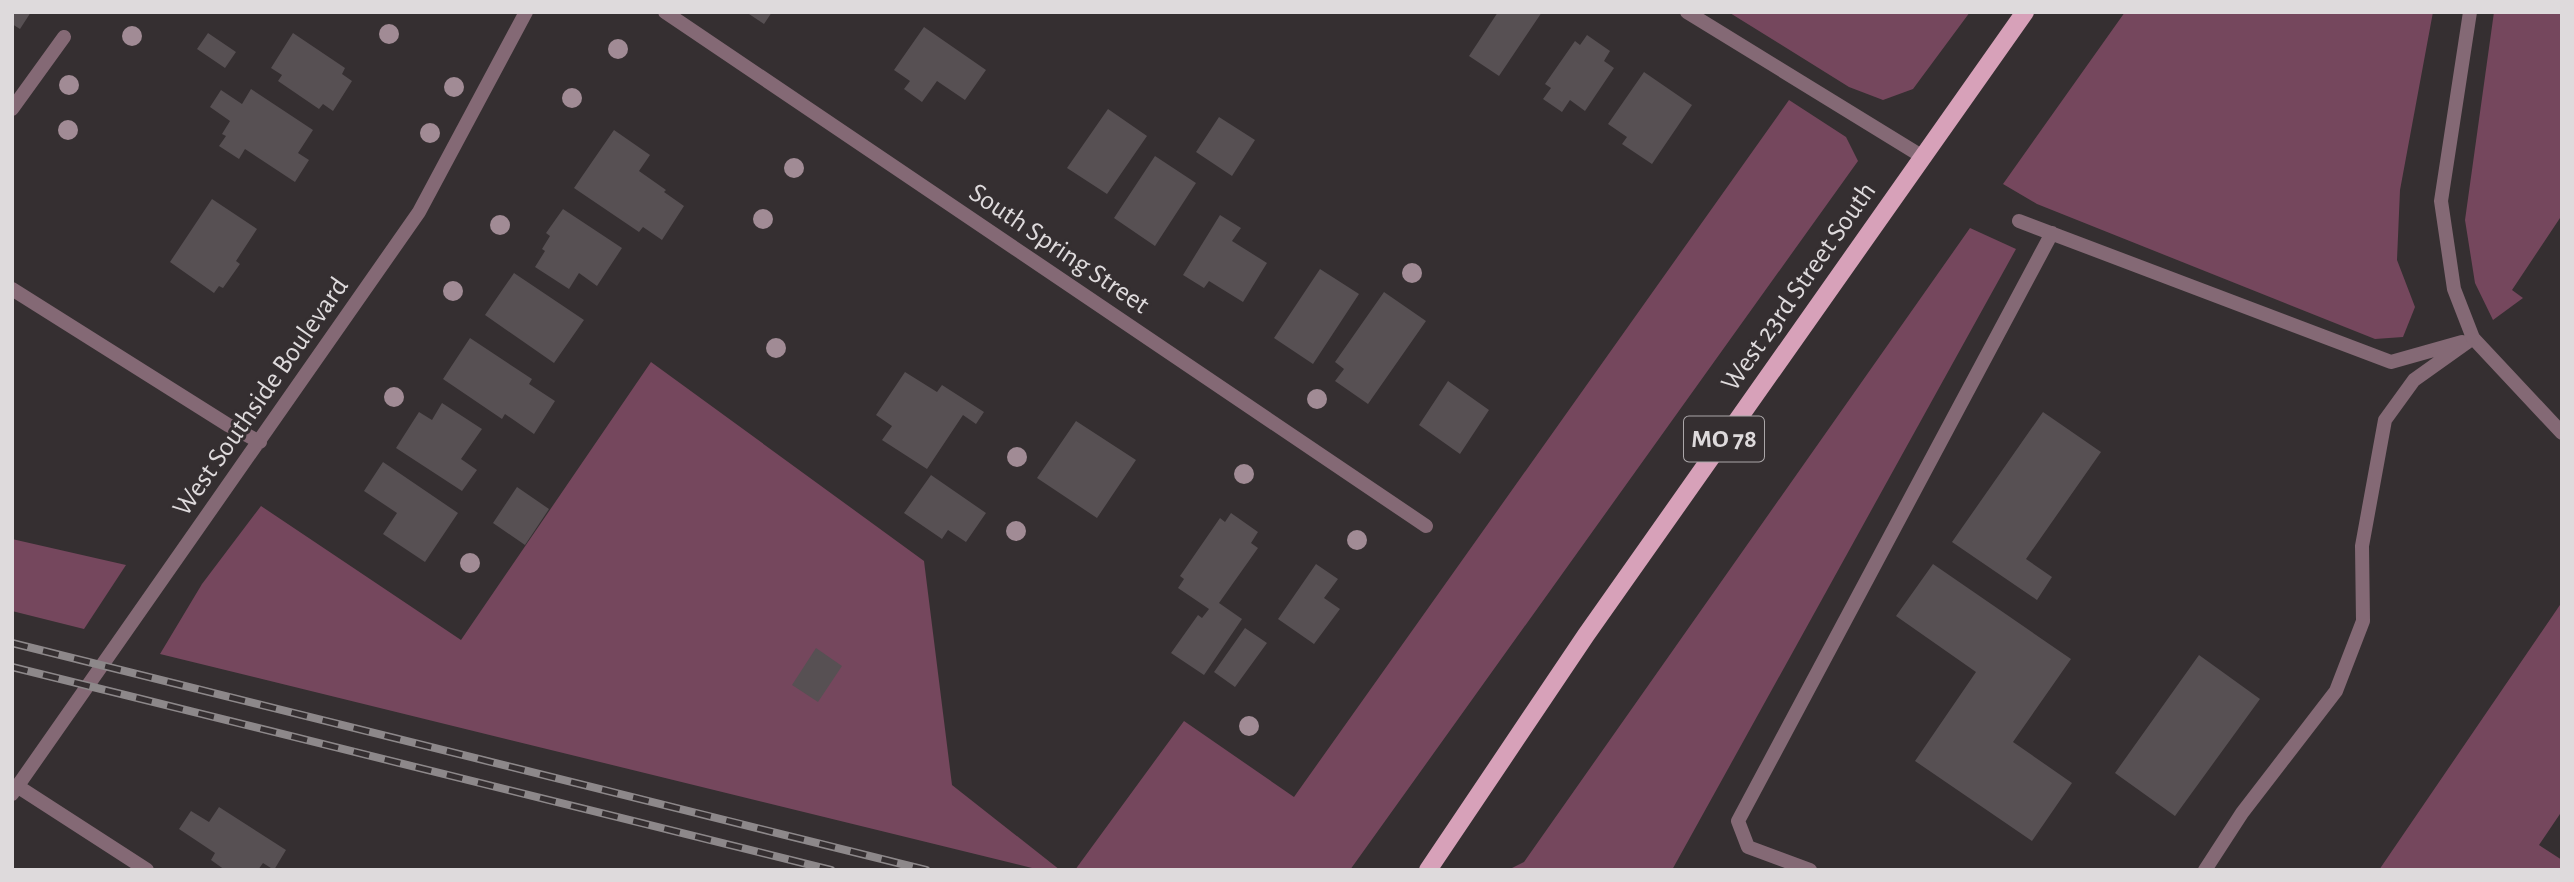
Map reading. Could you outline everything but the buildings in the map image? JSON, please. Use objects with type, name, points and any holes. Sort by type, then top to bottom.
[{"type":"main road","name":"West 23rd Street South","points":[[1428,870],[1586,635],[2025,12]]},
{"type":"street","name":"West Southside Boulevard","points":[[15,790],[419,212],[526,12]]},
{"type":"street","name":"South Spring Street","points":[[665,12],[1426,526]]},
{"type":"street","points":[[1687,12],[1923,157]]},
{"type":"street","points":[[2470,12],[2441,201],[2454,289],[2473,338],[2562,433]]},
{"type":"street","points":[[12,109],[64,37]]},
{"type":"street","points":[[2019,220],[2391,362],[2473,338]]},
{"type":"street","points":[[1810,870],[1748,847],[1738,821],[2052,233]]},
{"type":"street","points":[[12,289],[228,425],[260,442]]},
{"type":"street","points":[[2205,870],[2242,813],[2336,691],[2363,621],[2362,546],[2385,420],[2414,380],[2473,338]]},
{"type":"street","points":[[15,790],[147,870]]},
{"type":"shaded area","points":[[1970,12],[1913,89],[1883,100],[1849,87],[1730,13]]},
{"type":"shaded area","points":[[2125,12],[2433,12],[2400,190],[2397,260],[2415,307],[2403,337],[2375,339],[2037,204],[2003,184]]},
{"type":"shaded area","points":[[2494,12],[2562,12],[2562,215],[2512,290],[2523,298],[2493,320],[2475,283],[2465,220]]},
{"type":"shaded area","points":[[1789,100],[1846,137],[1858,161],[1350,870],[1075,870],[1184,721],[1294,797]]},
{"type":"shaded area","points":[[1970,228],[2016,249],[1672,870],[1508,870],[1524,862]]},
{"type":"shaded area","points":[[651,362],[924,561],[952,785],[1060,870],[1040,870],[160,654],[202,584],[261,506],[461,640]]},
{"type":"shaded area","points":[[12,539],[126,565],[84,629],[12,611]]},
{"type":"shaded area","points":[[2562,602],[2562,811],[2539,845],[2562,860],[2562,870],[2379,870]]},
{"type":"railway","points":[[12,643],[926,870]]},
{"type":"railway","points":[[12,667],[831,870]]}]
